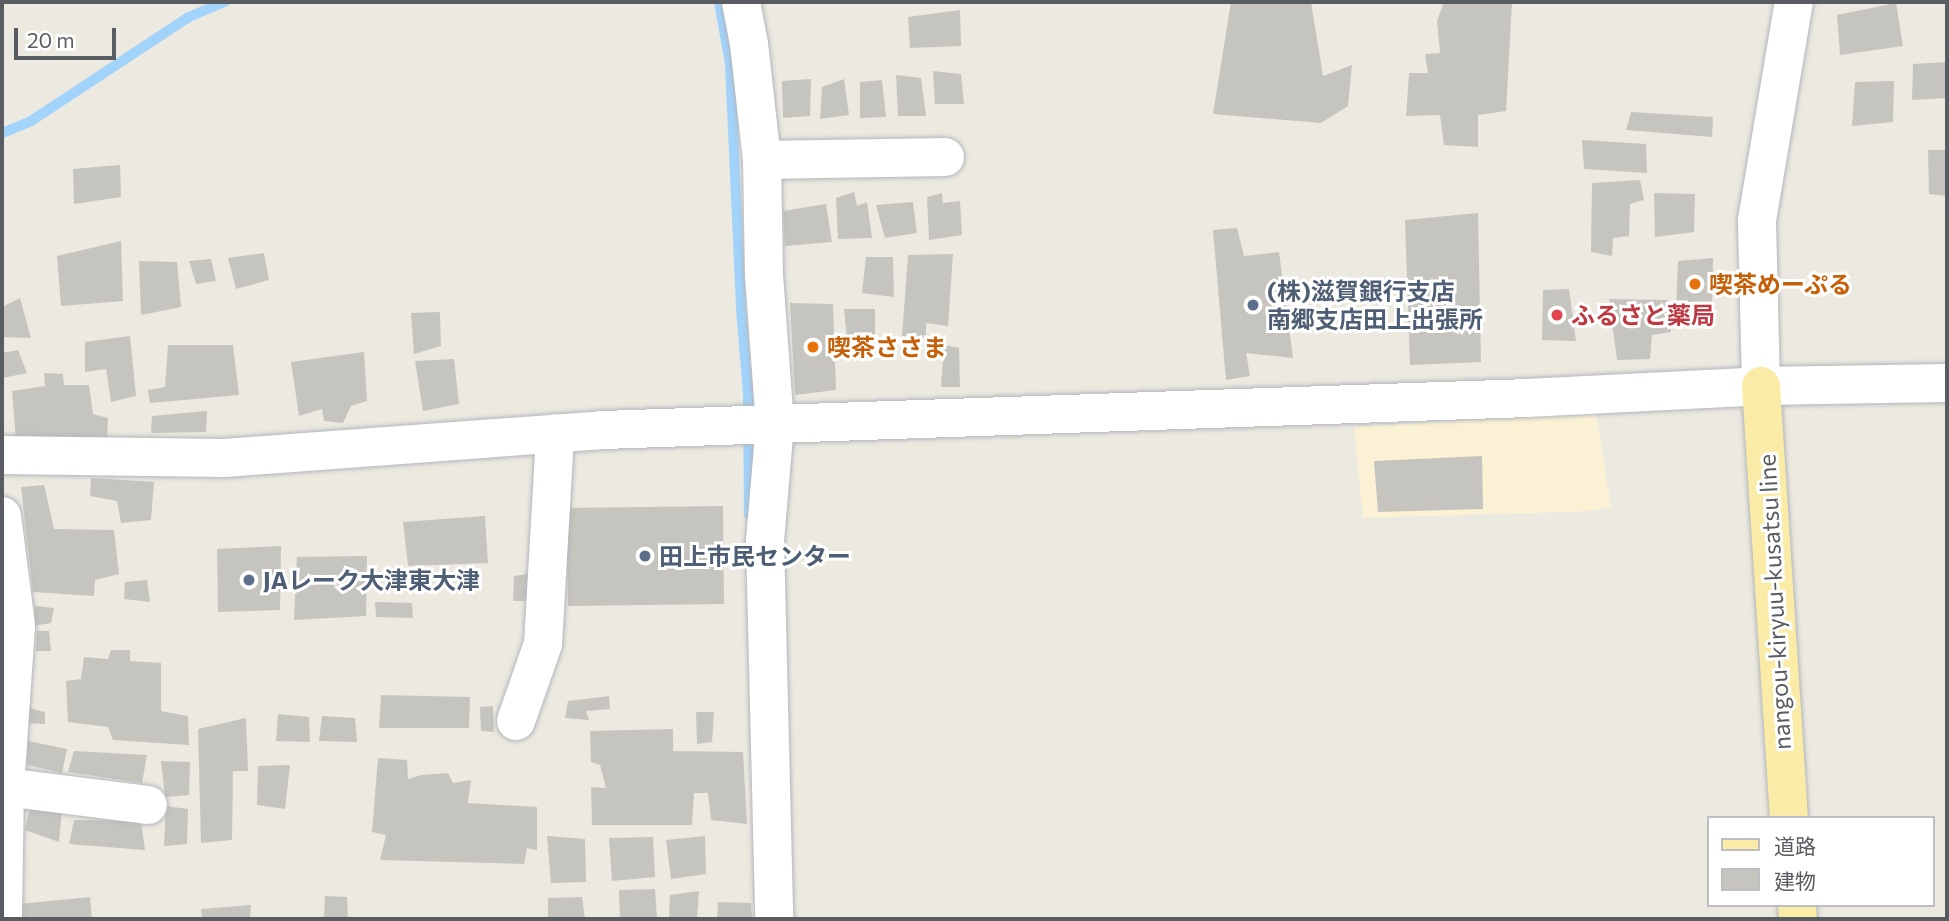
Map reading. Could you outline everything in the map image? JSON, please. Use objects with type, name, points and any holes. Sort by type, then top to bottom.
[{"type":"main road","name":"nangou-kiryuu-kusatsu line","points":[[1762,386],[1789,816]]},
{"type":"street","points":[[741,2],[749,44],[762,160],[764,275],[775,424],[765,540],[774,919]]},
{"type":"street","points":[[1762,386],[1757,220],[1794,2]]},
{"type":"street","points":[[762,160],[945,157]]},
{"type":"street","points":[[2,455],[224,458],[555,433],[1527,398],[1762,386],[1947,383]]},
{"type":"street","points":[[516,721],[543,644],[555,433]]},
{"type":"street","points":[[2,516],[16,626],[5,787],[3,919]]},
{"type":"street","points":[[5,787],[148,805]]},
{"type":"shaded area","points":[[1596,413],[1611,507],[1595,511],[1363,518],[1354,427]]},
{"type":"building","points":[[1231,2],[1311,2],[1323,76],[1352,65],[1348,106],[1321,123],[1213,114]]},
{"type":"building","points":[[1444,2],[1512,2],[1506,111],[1478,115],[1478,147],[1444,145],[1440,115],[1406,116],[1409,73],[1428,73],[1425,54],[1440,53],[1437,21]]},
{"type":"building","points":[[1896,3],[1903,46],[1840,55],[1837,15]]},
{"type":"building","points":[[960,10],[961,46],[910,48],[908,17]]},
{"type":"building","points":[[1947,62],[1947,98],[1912,100],[1913,64]]},
{"type":"building","points":[[933,71],[961,74],[964,104],[935,104]]},
{"type":"building","points":[[896,75],[921,78],[926,116],[898,116]]},
{"type":"building","points":[[811,79],[810,116],[783,118],[782,81]]},
{"type":"building","points":[[844,79],[849,115],[820,119],[822,87]]},
{"type":"building","points":[[882,80],[886,117],[860,118],[860,82]]},
{"type":"building","points":[[1894,81],[1893,122],[1852,126],[1855,82]]},
{"type":"building","points":[[1631,112],[1713,117],[1712,137],[1626,130]]},
{"type":"building","points":[[1582,140],[1646,144],[1647,173],[1584,169]]},
{"type":"building","points":[[1928,150],[1947,150],[1947,196],[1929,194]]},
{"type":"building","points":[[120,165],[121,197],[74,204],[73,169]]},
{"type":"building","points":[[1640,180],[1644,200],[1630,204],[1629,236],[1613,238],[1612,256],[1591,252],[1592,183]]},
{"type":"building","points":[[854,192],[857,206],[867,202],[872,238],[838,239],[836,198]]},
{"type":"building","points":[[942,193],[943,203],[960,201],[962,235],[929,240],[927,197]]},
{"type":"building","points":[[1654,193],[1695,194],[1694,232],[1655,237]]},
{"type":"building","points":[[913,202],[917,233],[885,238],[876,205]]},
{"type":"building","points":[[826,204],[832,242],[785,246],[783,211]]},
{"type":"building","points":[[1478,213],[1481,362],[1410,365],[1405,220]]},
{"type":"building","name":"(株)滋賀銀行支店 南郷支店田上出張所","points":[[1237,228],[1244,256],[1279,252],[1293,358],[1246,353],[1250,376],[1226,380],[1213,230]]},
{"type":"building","points":[[121,241],[123,301],[61,306],[57,256]]},
{"type":"building","points":[[264,253],[269,280],[236,289],[228,258]]},
{"type":"building","points":[[953,254],[948,326],[926,323],[926,337],[902,336],[908,255]]},
{"type":"building","points":[[866,257],[893,257],[894,297],[862,293]]},
{"type":"building","name":"喫茶めーぷる","points":[[1713,258],[1712,308],[1676,309],[1678,261]]},
{"type":"building","points":[[211,259],[216,281],[196,284],[189,261]]},
{"type":"building","points":[[139,261],[177,262],[181,307],[141,315]]},
{"type":"building","name":"ふるさと薬局","points":[[1569,289],[1576,341],[1542,340],[1543,290]]},
{"type":"building","points":[[20,298],[31,338],[2,337],[2,307]]},
{"type":"building","points":[[1609,299],[1667,300],[1671,332],[1652,335],[1650,359],[1617,360]]},
{"type":"building","name":"喫茶ささま","points":[[790,303],[833,304],[836,390],[795,395]]},
{"type":"building","points":[[844,309],[875,309],[875,359],[849,359]]},
{"type":"building","points":[[440,312],[441,346],[414,354],[411,313]]},
{"type":"building","points":[[130,336],[136,396],[111,402],[106,369],[85,372],[85,342]]},
{"type":"building","points":[[168,345],[233,345],[239,395],[150,403],[148,390],[165,387]]},
{"type":"building","points":[[944,345],[959,348],[960,387],[941,387]]},
{"type":"building","points":[[18,350],[27,373],[2,378],[2,353]]},
{"type":"building","points":[[364,352],[367,401],[351,406],[343,423],[324,421],[322,409],[299,416],[291,362]]},
{"type":"building","points":[[454,359],[459,404],[423,411],[415,361]]},
{"type":"building","points":[[44,373],[63,374],[64,385],[89,385],[93,414],[108,418],[107,439],[16,440],[12,391],[45,386]]},
{"type":"building","points":[[207,411],[206,432],[151,433],[152,416]]},
{"type":"building","points":[[1482,456],[1483,509],[1378,512],[1374,461]]},
{"type":"building","points":[[91,478],[154,482],[151,520],[121,523],[117,501],[90,496]]},
{"type":"building","points":[[44,485],[54,529],[114,530],[119,574],[95,580],[94,596],[33,592],[21,487]]},
{"type":"building","name":"田上市民センター","points":[[723,506],[724,604],[568,606],[566,508]]},
{"type":"building","points":[[485,516],[488,563],[408,566],[403,522]]},
{"type":"building","name":"JAレーク大津東大津","points":[[281,546],[280,610],[218,612],[217,549]]},
{"type":"building","points":[[367,556],[366,616],[294,620],[297,557]]},
{"type":"building","points":[[528,574],[527,601],[513,601],[514,576]]},
{"type":"building","points":[[147,580],[150,602],[124,599],[125,582]]},
{"type":"building","points":[[375,602],[412,603],[413,618],[376,617]]},
{"type":"building","points":[[35,606],[54,608],[51,623],[33,626]]},
{"type":"building","points":[[37,631],[49,631],[51,651],[36,651]]},
{"type":"building","points":[[111,650],[130,650],[130,661],[161,663],[161,711],[188,716],[189,745],[113,740],[108,727],[68,722],[66,681],[81,679],[84,657],[108,659]]},
{"type":"building","points":[[381,695],[470,697],[469,728],[379,728]]},
{"type":"building","points":[[609,696],[610,709],[586,711],[589,720],[565,718],[568,701]]},
{"type":"building","points":[[493,706],[494,732],[481,731],[480,707]]},
{"type":"building","points":[[25,707],[45,712],[45,724],[25,723]]},
{"type":"building","points":[[696,712],[714,712],[712,742],[697,744]]},
{"type":"building","points":[[278,714],[309,717],[310,742],[276,741]]},
{"type":"building","points":[[322,716],[355,718],[357,742],[319,741]]},
{"type":"building","points":[[246,718],[248,771],[233,771],[232,840],[201,843],[198,729]]},
{"type":"building","points":[[673,729],[673,751],[743,752],[747,824],[711,820],[708,793],[694,793],[692,825],[592,825],[591,787],[606,788],[600,765],[591,762],[590,731]]},
{"type":"building","points":[[28,741],[67,749],[62,773],[27,765]]},
{"type":"building","points":[[74,751],[147,755],[142,783],[68,772]]},
{"type":"building","points":[[378,758],[407,760],[408,779],[448,773],[453,783],[471,780],[468,803],[537,807],[537,850],[527,848],[524,864],[380,860],[386,835],[372,832]]},
{"type":"building","points":[[161,761],[190,762],[189,795],[165,797]]},
{"type":"building","points":[[290,765],[285,809],[257,805],[258,766]]},
{"type":"building","points":[[30,806],[62,811],[59,842],[25,830]]},
{"type":"building","points":[[166,806],[188,809],[187,844],[164,846]]},
{"type":"building","points":[[74,820],[141,821],[145,850],[69,844]]},
{"type":"building","points":[[547,836],[585,839],[586,882],[551,883]]},
{"type":"building","points":[[705,836],[706,874],[671,879],[666,840]]},
{"type":"building","points":[[653,837],[655,877],[612,881],[609,838]]},
{"type":"building","points":[[655,889],[657,919],[620,919],[619,890]]},
{"type":"building","points":[[699,891],[697,919],[669,919],[670,895]]},
{"type":"building","points":[[325,896],[347,897],[348,919],[324,919]]},
{"type":"building","points":[[90,897],[92,919],[20,919],[19,904]]},
{"type":"building","points":[[582,897],[585,919],[548,919],[548,898]]},
{"type":"building","points":[[718,902],[751,903],[752,919],[717,919]]},
{"type":"building","points":[[251,905],[250,919],[202,919],[201,909]]},
{"type":"waterway","points":[[2,133],[31,121],[189,17],[225,2]]},
{"type":"waterway","points":[[719,2],[730,64],[741,309],[748,395],[749,515]]},
{"type":"place","name":"喫茶めーぷる","points":[[1695,284]]},
{"type":"place","name":"(株)滋賀銀行支店 南郷支店田上出張所","points":[[1253,305]]},
{"type":"place","name":"ふるさと薬局","points":[[1557,315]]},
{"type":"place","name":"喫茶ささま","points":[[813,347]]},
{"type":"place","name":"田上市民センター","points":[[645,556]]},
{"type":"place","name":"JAレーク大津東大津","points":[[249,580]]}]
